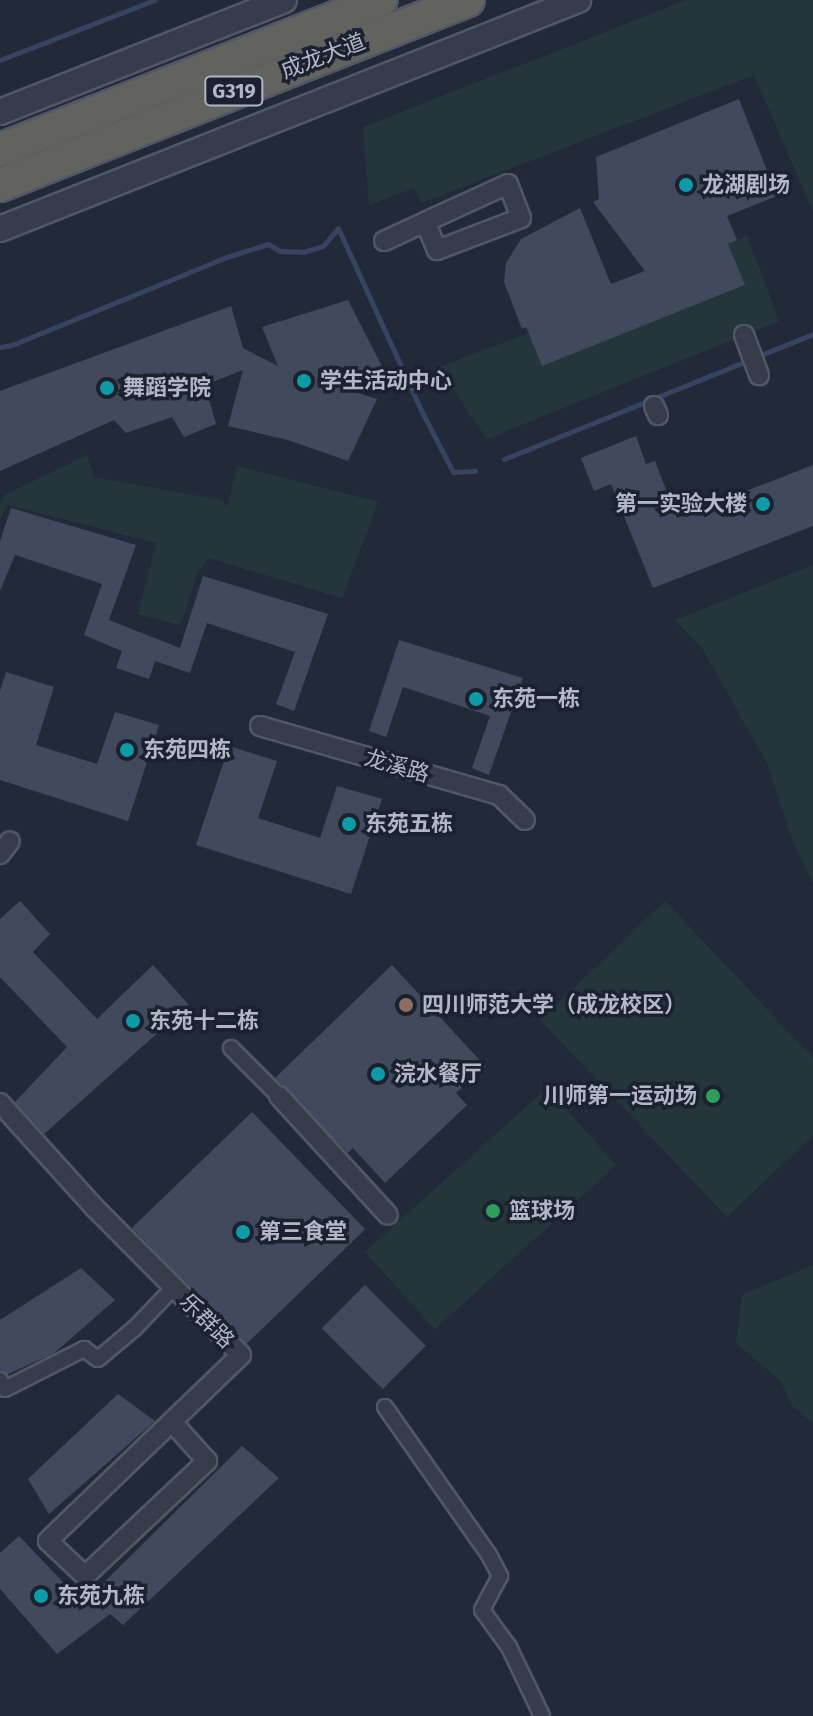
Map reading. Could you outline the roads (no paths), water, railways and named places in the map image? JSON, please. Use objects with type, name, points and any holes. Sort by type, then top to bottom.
[{"type":"highway","name":"成龙大道","points":[[0,150],[380,0]]},
{"type":"highway","name":"成龙大道","points":[[0,185],[468,0]]},
{"type":"street","points":[[0,112],[284,0]]},
{"type":"street","points":[[0,229],[578,0]]},
{"type":"street","points":[[384,241],[425,222],[508,184],[521,218],[437,250],[425,222]]},
{"type":"street","name":"龙溪路","points":[[260,726],[499,795],[525,820]]},
{"type":"street","points":[[231,1048],[388,1215]]},
{"type":"street","name":"乐群路","points":[[0,1103],[241,1355],[172,1422]]},
{"type":"street","points":[[0,1380],[5,1389],[84,1349],[98,1359],[135,1328],[174,1287]]},
{"type":"street","points":[[385,1407],[489,1555],[500,1576],[482,1610],[509,1647],[542,1716]]},
{"type":"street","points":[[172,1422],[207,1461],[85,1576],[48,1541],[172,1422]]},
{"type":"waterway","points":[[0,60],[155,0]]},
{"type":"waterway","points":[[0,347],[12,345],[227,257],[268,244],[280,251],[303,252],[323,246],[338,228],[422,412],[453,472],[475,471]]},
{"type":"waterway","points":[[758,356],[813,334]]},
{"type":"waterway","points":[[504,459],[749,360]]},
{"type":"place","name":"龙湖剧场","points":[[686,185]]},
{"type":"place","name":"学生活动中心","points":[[304,381]]},
{"type":"place","name":"舞蹈学院","points":[[107,388]]},
{"type":"place","name":"第一实验大楼","points":[[763,504]]},
{"type":"place","name":"东苑一栋","points":[[476,699]]},
{"type":"place","name":"东苑四栋","points":[[127,750]]},
{"type":"place","name":"东苑五栋","points":[[349,824]]},
{"type":"place","name":"四川师范大学（成龙校区）","points":[[406,1005]]},
{"type":"place","name":"东苑十二栋","points":[[133,1021]]},
{"type":"place","name":"浣水餐厅","points":[[378,1074]]},
{"type":"place","name":"川师第一运动场","points":[[713,1096]]},
{"type":"place","name":"篮球场","points":[[493,1211]]},
{"type":"place","name":"第三食堂","points":[[243,1232]]},
{"type":"place","name":"东苑九栋","points":[[41,1596]]}]
